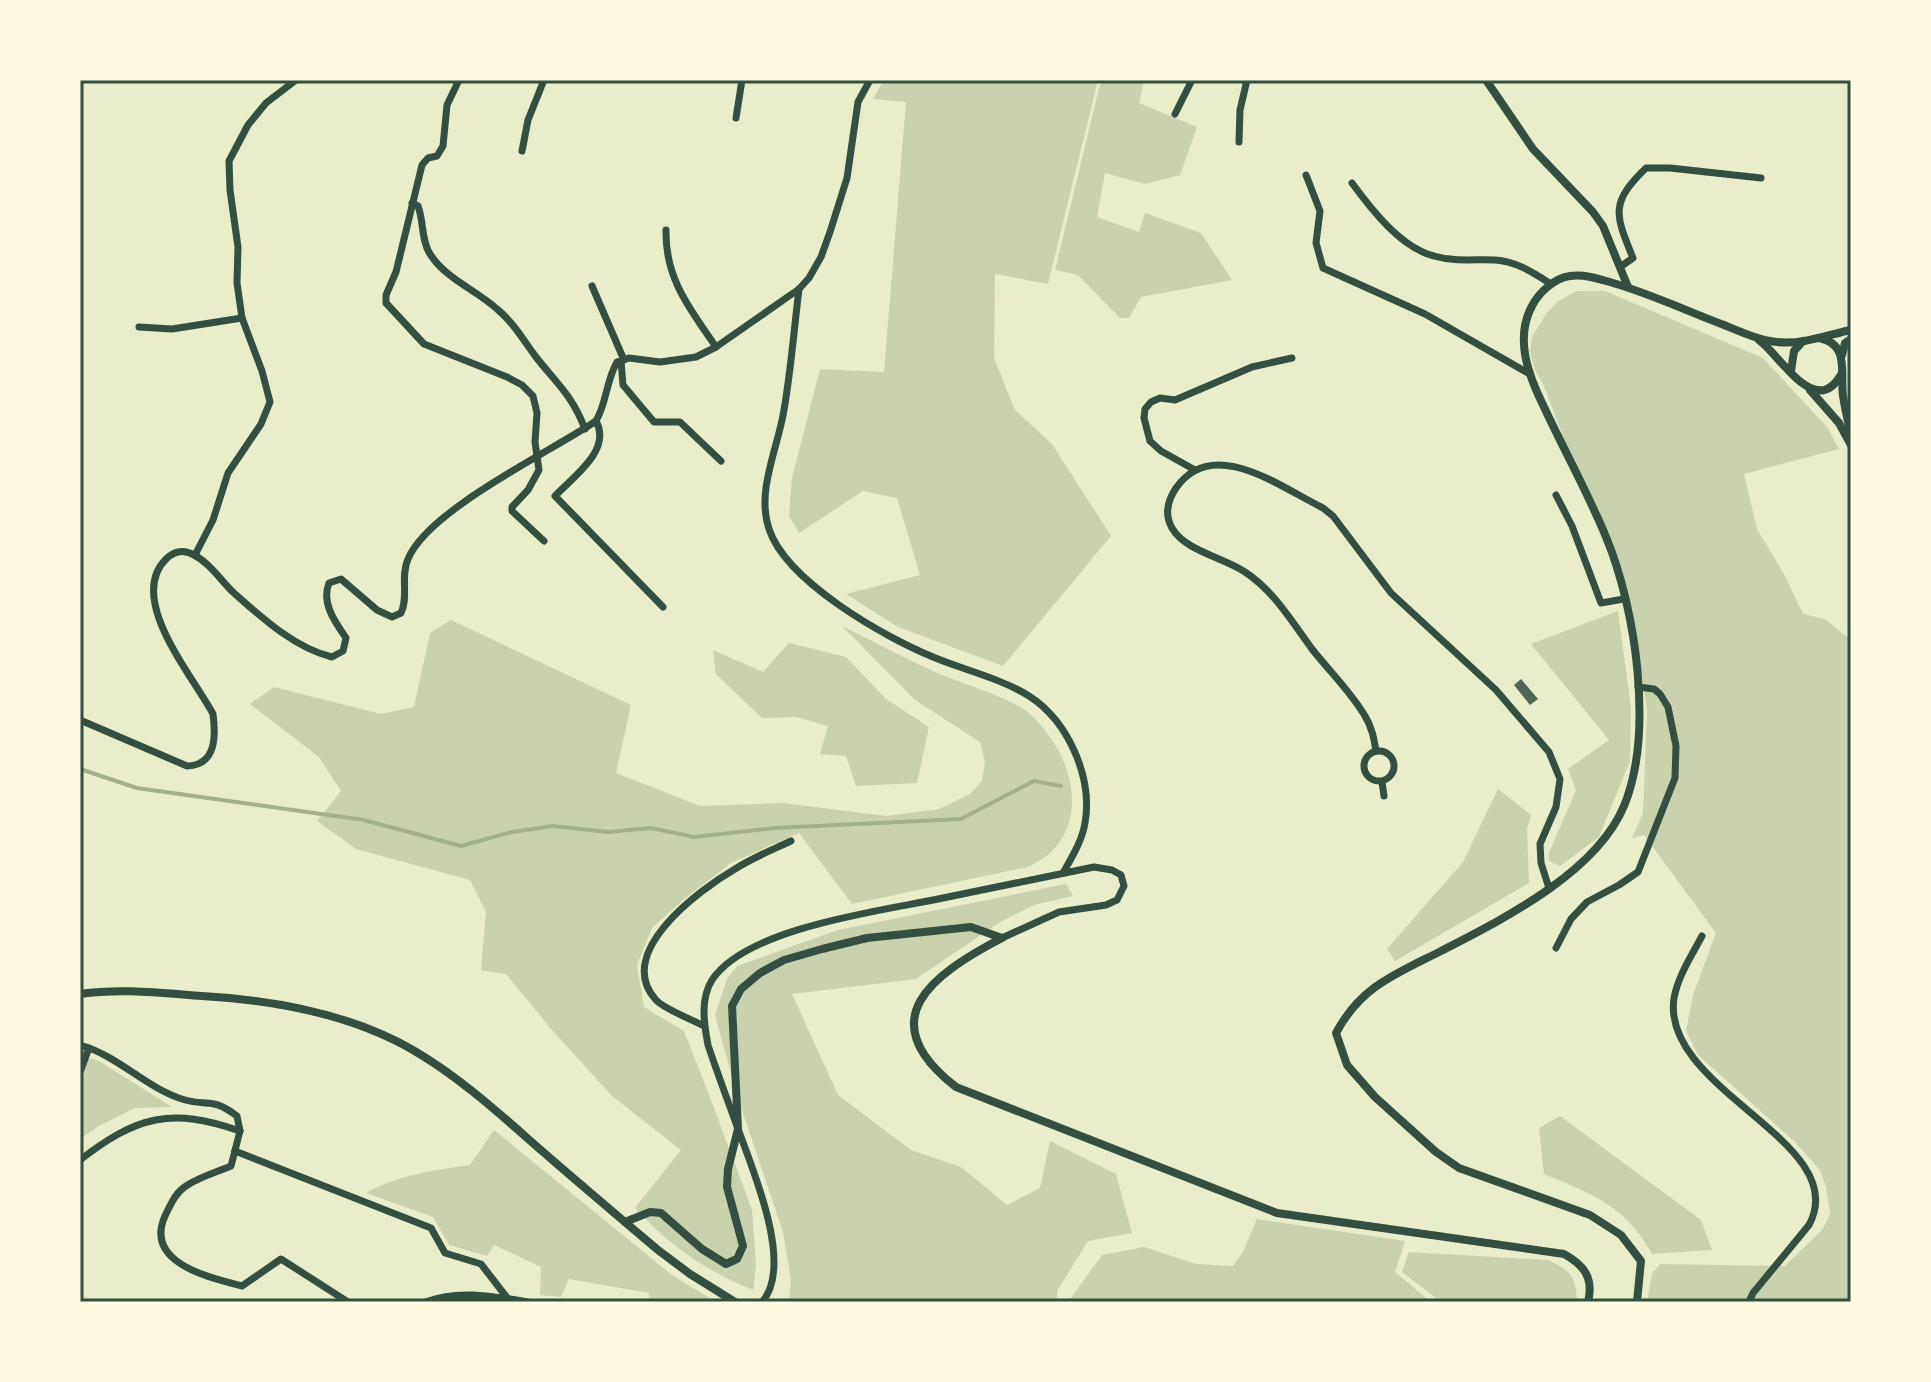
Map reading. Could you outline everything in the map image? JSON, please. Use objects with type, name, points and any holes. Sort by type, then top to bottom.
[{"type":"street","points":[[195,555],[213,520],[228,473],[261,424],[270,402],[242,318],[229,161],[248,125],[266,103],[296,80]]},
{"type":"street","points":[[459,80],[447,105],[443,146],[437,156],[428,158],[422,165],[386,303],[424,344],[507,377],[533,396],[537,413],[538,476],[512,511],[544,541]]},
{"type":"street","points":[[522,151],[528,120],[544,80]]},
{"type":"street","points":[[736,118],[742,80]]},
{"type":"street","points":[[80,720],[187,766],[199,766],[208,758],[213,748],[213,714],[168,640],[155,611],[154,595],[160,565],[172,553],[185,551],[195,555],[234,593],[278,629],[314,652],[332,657],[343,651],[346,638],[328,607],[326,591],[329,583],[341,579],[377,610],[392,617],[401,613],[405,603],[403,576],[408,556],[440,519],[596,421],[604,407],[608,380],[617,362],[660,362],[696,357],[716,347],[799,289],[809,278],[821,257],[847,178],[858,102],[870,80]]},
{"type":"street","points":[[1175,114],[1192,80]]},
{"type":"street","points":[[1239,142],[1240,110],[1247,80]]},
{"type":"street","points":[[1486,80],[1533,149],[1603,226],[1628,287]]},
{"type":"street","points":[[1620,267],[1633,258],[1617,218],[1626,188],[1646,168],[1761,178]]},
{"type":"street","points":[[1306,175],[1320,211],[1316,243],[1323,268],[1425,314],[1528,373]]},
{"type":"street","points":[[1352,183],[1375,215],[1401,238],[1430,256],[1466,261],[1497,260],[1529,269],[1551,284]]},
{"type":"street","points":[[412,203],[418,206],[421,214],[428,252],[448,276],[495,306],[513,323],[534,354],[569,394],[585,429]]},
{"type":"street","points":[[666,230],[666,249],[676,288],[716,347]]},
{"type":"street","points":[[1637,1302],[1641,1261],[1621,1235],[1590,1215],[1459,1168],[1436,1152],[1375,1097],[1347,1065],[1336,1033],[1347,1011],[1376,985],[1461,941],[1549,888],[1575,868],[1599,845],[1623,809],[1634,779],[1639,746],[1638,687],[1632,634],[1606,538],[1528,373],[1524,336],[1533,304],[1551,284],[1569,276],[1589,277],[1628,287],[1754,337],[1778,342],[1804,341],[1851,330]]},
{"type":"street","points":[[592,286],[622,360],[623,385],[654,422],[680,422],[721,461]]},
{"type":"street","points":[[799,289],[784,413],[764,497],[775,544],[797,571],[868,623],[906,645],[1007,685],[1048,711],[1076,755],[1086,803],[1085,824],[1078,847],[1063,873]]},
{"type":"street","points":[[139,327],[172,329],[242,318]]},
{"type":"street","points":[[1754,337],[1769,347],[1795,380],[1809,389],[1839,423],[1851,445]]},
{"type":"street","points":[[1819,338],[1833,343],[1842,355]]},
{"type":"street","points":[[1851,339],[1845,343],[1842,355],[1844,403],[1851,434]]},
{"type":"street","points":[[1791,372],[1794,351],[1804,341]]},
{"type":"street","points":[[1195,470],[1169,457],[1150,441],[1144,418],[1145,409],[1151,402],[1160,398],[1175,400],[1252,367],[1292,358]]},
{"type":"street","points":[[1809,389],[1817,391],[1832,386],[1842,373]]},
{"type":"street","points":[[596,421],[602,431],[597,452],[555,496],[663,607]]},
{"type":"street","points":[[1376,751],[1367,718],[1275,598],[1248,574],[1187,542],[1172,528],[1168,504],[1175,490],[1195,470],[1216,463],[1234,466],[1323,508],[1333,516],[1391,593],[1496,690],[1538,737],[1555,763],[1560,779],[1556,807],[1540,844],[1541,863],[1549,888]]},
{"type":"street","points":[[1556,495],[1572,526],[1601,603],[1624,599]]},
{"type":"street","points":[[1556,948],[1571,919],[1587,902],[1638,872],[1675,778],[1676,746],[1668,707],[1654,689],[1638,687]]},
{"type":"street","points":[[1376,751],[1387,753],[1395,766],[1392,775],[1382,782],[1368,777],[1364,767],[1368,756],[1376,751]]},
{"type":"street","points":[[1382,782],[1384,796]]},
{"type":"street","points":[[704,1026],[684,1014],[668,1010],[653,998],[644,975],[645,959],[651,944],[684,906],[706,888],[735,868],[791,841]]},
{"type":"street","points":[[762,1302],[771,1285],[773,1249],[762,1191],[708,1045],[704,1026],[705,998],[711,982],[723,967],[743,953],[819,923],[1094,867],[1121,875],[1124,886],[1117,900],[1106,905],[1059,912],[1002,938],[946,971],[922,996],[913,1033],[919,1050],[935,1071],[956,1087],[1277,1213],[1564,1254],[1579,1263],[1588,1275],[1591,1291],[1588,1302]]},
{"type":"street","points":[[625,1222],[650,1212],[661,1213],[702,1249],[726,1264],[737,1259],[743,1246],[727,1187],[738,1129],[732,1006],[741,989],[760,973],[784,960],[867,938],[971,927],[1002,938]]},
{"type":"street","points":[[1702,936],[1674,998],[1676,1029],[1692,1058],[1792,1151],[1814,1182],[1818,1199],[1809,1225],[1749,1302]]},
{"type":"street","points":[[80,994],[143,991],[267,1001],[367,1029],[410,1048],[477,1093],[625,1222],[690,1274],[735,1302]]},
{"type":"street","points":[[80,1045],[121,1063],[174,1095],[187,1100],[219,1103],[237,1116],[240,1131],[231,1166],[186,1186],[173,1197],[159,1230],[161,1244],[179,1263],[202,1275],[242,1286],[281,1259],[348,1302]]},
{"type":"street","points":[[80,1072],[89,1048]]},
{"type":"street","points":[[80,1160],[130,1127],[164,1118],[184,1117],[240,1131]]},
{"type":"street","points":[[235,1151],[431,1228],[445,1253],[481,1264],[508,1299]]},
{"type":"street","points":[[427,1302],[436,1298],[481,1295],[526,1302]]},
{"type":"green space","points":[[884,80],[1098,80],[1048,284],[995,274],[994,358],[1015,410],[1052,444],[1111,536],[1003,666],[898,627],[846,594],[920,575],[897,498],[863,491],[799,533],[789,516],[792,478],[820,369],[884,372],[906,102],[873,99]]},
{"type":"green space","points":[[1101,80],[1144,80],[1139,103],[1197,127],[1180,175],[1145,184],[1105,173],[1097,217],[1139,232],[1145,213],[1201,233],[1232,280],[1141,297],[1129,318],[1120,318],[1078,275],[1055,270]]},
{"type":"green space","points":[[1577,291],[1605,291],[1763,358],[1827,427],[1839,449],[1744,474],[1757,529],[1803,614],[1825,619],[1851,640],[1851,1302],[1647,1302],[1652,1274],[1660,1264],[1785,1266],[1822,1230],[1830,1214],[1820,1170],[1794,1141],[1698,1055],[1686,1031],[1693,995],[1716,933],[1644,835],[1632,838],[1643,813],[1647,710],[1635,628],[1618,558],[1576,470],[1530,351],[1532,337],[1546,314],[1558,301]]},
{"type":"green space","points":[[1618,611],[1631,708],[1630,761],[1599,837],[1560,866],[1549,861],[1548,855],[1576,790],[1568,769],[1609,740],[1531,644]]},
{"type":"green space","points":[[451,620],[631,705],[616,773],[700,806],[783,803],[886,816],[939,809],[970,794],[982,781],[985,762],[980,742],[915,700],[842,626],[934,671],[1018,705],[1040,724],[1062,759],[1072,799],[1070,819],[1063,837],[1049,854],[1028,867],[852,904],[799,833],[731,863],[652,928],[637,965],[644,1007],[684,1031],[708,1092],[752,1210],[756,1265],[753,1290],[689,1256],[635,1208],[681,1150],[612,1096],[506,974],[481,970],[486,912],[470,880],[356,849],[317,821],[341,791],[319,757],[250,704],[274,687],[381,714],[414,707],[430,633]]},
{"type":"green space","points":[[789,643],[846,657],[886,699],[929,727],[917,783],[856,786],[846,756],[820,754],[828,726],[796,717],[762,718],[716,674],[713,650],[763,672]]},
{"type":"green space","points":[[1498,789],[1531,815],[1527,829],[1529,883],[1395,961],[1387,949],[1463,862]]},
{"type":"green space","points":[[1066,884],[1073,896],[1034,905],[1000,922],[916,979],[792,994],[838,1095],[911,1150],[961,1167],[1007,1205],[1040,1188],[1050,1141],[1116,1174],[1132,1233],[1088,1241],[1057,1291],[1057,1302],[789,1302],[791,1280],[783,1232],[738,1098],[715,1015],[727,979],[737,966],[838,930]]},
{"type":"green space","points":[[80,1056],[99,1061],[172,1107],[135,1108],[80,1139]]},
{"type":"green space","points":[[1560,1116],[1701,1220],[1712,1250],[1652,1254],[1631,1224],[1619,1213],[1592,1195],[1544,1174],[1539,1128]]},
{"type":"green space","points":[[494,1130],[672,1275],[713,1300],[650,1302],[649,1293],[569,1279],[561,1297],[540,1295],[541,1267],[494,1245],[487,1256],[449,1245],[433,1217],[366,1193],[403,1178],[470,1165]]},
{"type":"green space","points":[[1257,1219],[1405,1241],[1395,1272],[1431,1302],[1068,1302],[1102,1255],[1144,1247],[1196,1264],[1233,1266],[1243,1252]]},
{"type":"green space","points":[[1409,1252],[1548,1260],[1571,1275],[1577,1302],[1441,1302],[1402,1272]]},
{"type":"building","points":[[1521,679],[1538,699],[1530,705],[1514,685]]},
{"type":"waterway","points":[[80,769],[137,788],[364,820],[461,846],[512,832],[553,826],[608,832],[651,828],[694,837],[775,828],[961,819],[1034,781],[1061,786]]}]
